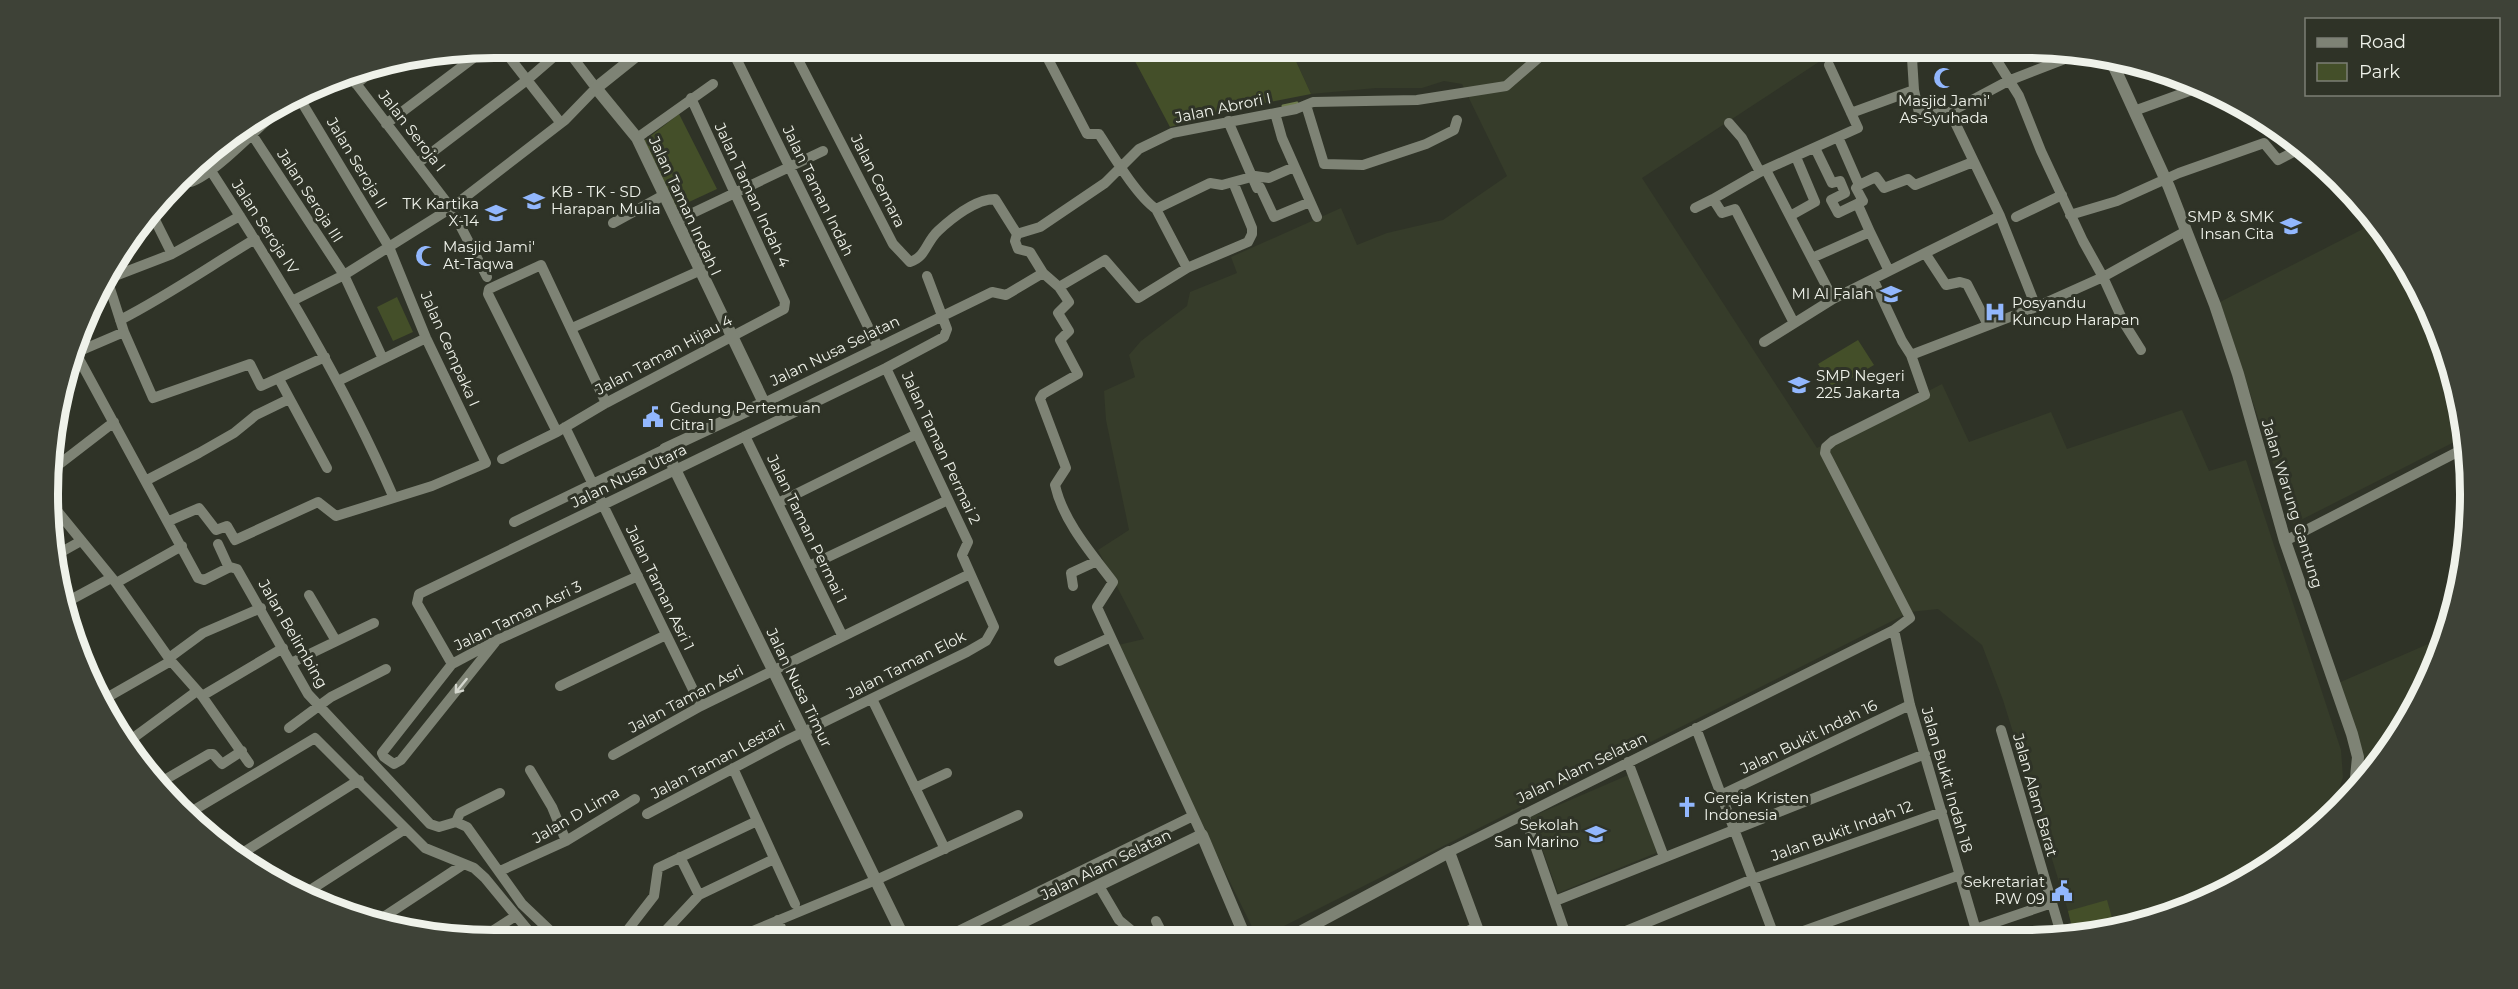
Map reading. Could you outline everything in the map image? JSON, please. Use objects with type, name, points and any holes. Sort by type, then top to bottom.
[{"type":"street","points":[[510,58],[560,122]]},
{"type":"street","points":[[418,163],[558,58]]},
{"type":"street","points":[[572,58],[596,88]]},
{"type":"street","points":[[294,300],[344,275],[451,208],[560,122],[596,88],[634,58]]},
{"type":"street","name":"Jalan Taman Indah","points":[[736,58],[878,347]]},
{"type":"street","name":"Jalan Cemara","points":[[797,58],[893,244],[910,262],[919,259],[937,232],[982,199],[995,199],[1000,204],[1017,234]]},
{"type":"street","points":[[1047,58],[1087,134],[1099,134],[1121,169],[1149,204],[1156,209],[1187,268]]},
{"type":"street","name":"Jalan Abrori I","points":[[1121,169],[1139,149],[1172,133],[1306,105],[1417,100],[1506,86],[1538,58]]},
{"type":"street","points":[[1911,58],[1914,90],[1919,113],[1945,112],[2008,81],[2062,60]]},
{"type":"street","points":[[1995,58],[2019,96],[2070,215],[2124,323],[2141,350]]},
{"type":"street","points":[[386,124],[472,59]]},
{"type":"street","points":[[1695,208],[1763,171],[1858,128],[1829,65]]},
{"type":"street","name":"Jalan Warung Gantung","points":[[2115,68],[2166,179],[2238,374],[2285,541],[2352,734],[2358,757],[2356,776]]},
{"type":"street","points":[[356,84],[361,80]]},
{"type":"street","name":"Jalan Seroja I","points":[[356,84],[451,208],[487,278]]},
{"type":"street","points":[[637,138],[713,84]]},
{"type":"street","name":"Jalan Taman Indah I","points":[[596,88],[637,138],[764,403]]},
{"type":"street","points":[[1851,113],[1914,90]]},
{"type":"street","points":[[2134,111],[2188,91]]},
{"type":"street","name":"Jalan Taman Indah 4","points":[[691,98],[786,305]]},
{"type":"street","name":"Jalan Seroja II","points":[[302,103],[389,247]]},
{"type":"street","points":[[1306,105],[1324,164],[1363,165],[1405,152],[1454,130],[1458,120]]},
{"type":"street","points":[[1275,112],[1294,167],[1317,217]]},
{"type":"street","points":[[1945,112],[2000,216],[2036,307]]},
{"type":"street","points":[[1228,121],[1251,177],[1257,188],[1260,188],[1274,217],[1310,202]]},
{"type":"street","points":[[1729,123],[1742,138],[1790,216],[1833,299]]},
{"type":"street","points":[[191,182],[211,171],[251,133]]},
{"type":"street","name":"Jalan Seroja III","points":[[251,133],[344,275],[383,359]]},
{"type":"street","points":[[1838,137],[1859,185]]},
{"type":"street","points":[[2070,215],[2117,201],[2166,179],[2264,143],[2275,159],[2291,151]]},
{"type":"street","points":[[1815,148],[1832,183],[1840,181],[1845,193],[1831,200],[1837,212],[1863,201],[1856,188],[1878,177],[1884,188],[1908,179],[1914,185],[1973,162]]},
{"type":"street","points":[[676,221],[823,151]]},
{"type":"street","points":[[1790,216],[1815,202],[1796,157]]},
{"type":"street","points":[[1156,209],[1210,183],[1222,185],[1251,177],[1269,178],[1294,167]]},
{"type":"street","points":[[1121,169],[1105,183],[1040,227],[1017,234],[1015,241],[1018,249],[1030,252],[1043,273],[1059,287],[1069,303],[1058,313],[1069,331],[1060,339],[1078,374],[1043,394],[1040,399],[1066,468],[1054,485],[1058,497],[1071,523],[1113,582],[1097,607],[1109,638],[1202,835],[1242,930]]},
{"type":"street","name":"Jalan Seroja IV","points":[[211,171],[294,300],[338,381],[393,496]]},
{"type":"street","points":[[1059,287],[1105,260],[1138,298],[1187,268],[1245,244],[1252,234],[1248,216],[1233,182]]},
{"type":"street","points":[[613,223],[664,195]]},
{"type":"street","points":[[2016,217],[2062,195]]},
{"type":"street","points":[[1713,199],[1722,213],[1735,209],[1794,323]]},
{"type":"street","points":[[1858,205],[1889,271]]},
{"type":"street","points":[[119,273],[172,254],[240,216]]},
{"type":"street","points":[[1764,342],[1833,299],[2000,216]]},
{"type":"street","points":[[156,221],[172,254]]},
{"type":"street","points":[[1911,355],[2036,307],[2103,277],[2186,231]]},
{"type":"street","points":[[1812,258],[1870,232]]},
{"type":"street","points":[[120,320],[159,300],[171,289],[255,239]]},
{"type":"street","name":"Jalan Cempaka I","points":[[389,247],[426,338],[486,463],[432,486],[393,496]]},
{"type":"street","points":[[1925,253],[1946,285],[1960,282],[1967,284],[1988,325]]},
{"type":"street","name":"Jalan Taman Asri 1","points":[[572,328],[541,265],[488,292],[603,505],[701,706]]},
{"type":"street","points":[[606,403],[572,328],[699,271]]},
{"type":"street","name":"Jalan Nusa Selatan","points":[[514,522],[992,292],[1006,295],[1043,273]]},
{"type":"street","points":[[927,276],[942,316]]},
{"type":"street","points":[[1873,279],[1911,355],[1925,395],[1833,441],[1826,447],[1825,453],[1910,613],[1906,622],[1894,630]]},
{"type":"street","points":[[109,290],[124,332],[154,398],[249,364],[261,386],[325,357]]},
{"type":"street","name":"Jalan Taman Hijau 4","points":[[502,459],[561,430],[606,403],[781,311],[786,305]]},
{"type":"street","name":"Jalan Nusa Utara","points":[[419,594],[886,368],[947,333],[942,316]]},
{"type":"street","points":[[85,346],[124,332]]},
{"type":"street","points":[[338,381],[426,338]]},
{"type":"street","points":[[80,361],[200,580],[229,568],[218,544]]},
{"type":"street","name":"Jalan Taman Permai 2","points":[[886,368],[968,542],[962,555],[970,574]]},
{"type":"street","points":[[279,379],[327,468]]},
{"type":"street","points":[[147,480],[199,453],[234,433],[256,416],[289,399]]},
{"type":"street","points":[[59,464],[114,422]]},
{"type":"street","points":[[778,503],[917,434]]},
{"type":"street","name":"Jalan Taman Permai 1","points":[[745,436],[842,635]]},
{"type":"street","name":"Jalan Nusa Timur","points":[[665,450],[900,930]]},
{"type":"street","points":[[2285,541],[2457,452]]},
{"type":"street","points":[[169,521],[199,508],[216,530],[226,526],[235,540],[318,502],[336,516],[393,496]]},
{"type":"street","points":[[809,566],[948,500]]},
{"type":"street","points":[[59,513],[114,580],[170,659],[200,693],[249,763]]},
{"type":"street","points":[[62,552],[81,541]]},
{"type":"street","points":[[71,600],[182,546]]},
{"type":"street","points":[[1073,586],[1071,573],[1097,561]]},
{"type":"street","name":"Jalan Belimbing","points":[[229,568],[237,569],[308,694],[430,824],[439,827],[456,822]]},
{"type":"street","name":"Jalan Taman Asri","points":[[613,755],[701,706],[970,574]]},
{"type":"street","name":"Jalan Taman Elok","points":[[804,732],[986,641],[994,627],[970,574]]},
{"type":"street","name":"Jalan Taman Asri 3","points":[[419,594],[417,603],[452,664],[497,640],[638,576]]},
{"type":"street","points":[[309,595],[336,641]]},
{"type":"street","points":[[108,697],[170,659],[203,633],[261,608]]},
{"type":"street","points":[[291,663],[374,623]]},
{"type":"street","name":"Jalan Bukit Indah 18","points":[[1894,630],[1910,705],[1976,930]]},
{"type":"street","name":"Jalan Alam Selatan","points":[[1304,930],[1449,852],[1894,630]]},
{"type":"street","points":[[561,686],[666,635]]},
{"type":"street","points":[[1059,661],[1109,638]]},
{"type":"street","points":[[452,664],[382,753],[394,764],[401,760],[497,640]]},
{"type":"street","points":[[133,739],[200,693],[283,648]]},
{"type":"street","points":[[289,728],[319,706],[386,669]]},
{"type":"street","points":[[872,699],[945,849]]},
{"type":"street","name":"Jalan Bukit Indah 16","points":[[1721,795],[1910,705]]},
{"type":"street","points":[[1696,728],[1772,930]]},
{"type":"street","name":"Jalan Alam Barat","points":[[2001,730],[2060,929]]},
{"type":"street","name":"Jalan Taman Lestari","points":[[647,814],[804,732]]},
{"type":"street","points":[[194,810],[310,738],[320,740],[425,848],[474,868],[485,878],[526,930]]},
{"type":"street","points":[[165,780],[209,754],[213,754],[222,764],[242,751]]},
{"type":"street","points":[[1555,901],[1925,754]]},
{"type":"street","points":[[1628,762],[1664,857]]},
{"type":"street","points":[[732,768],[795,904]]},
{"type":"street","points":[[530,770],[552,807],[566,841]]},
{"type":"street","points":[[915,788],[947,773]]},
{"type":"street","points":[[245,852],[359,780]]},
{"type":"street","points":[[500,793],[460,813],[456,822],[467,827],[522,904],[549,930]]},
{"type":"street","name":"Jalan D Lima","points":[[500,872],[566,841],[635,799]]},
{"type":"street","name":"Jalan Bukit Indah 12","points":[[1629,930],[1753,879],[1942,812]]},
{"type":"street","points":[[1524,814],[1564,930]]},
{"type":"street","points":[[754,930],[876,880],[1018,815]]},
{"type":"street","points":[[961,930],[1193,816]]},
{"type":"street","points":[[628,930],[654,896],[658,868],[758,821]]},
{"type":"street","points":[[311,890],[405,829]]},
{"type":"street","name":"Jalan Alam Selatan","points":[[1007,930],[1202,835]]},
{"type":"street","points":[[1449,852],[1478,930]]},
{"type":"street","points":[[680,857],[699,895]]},
{"type":"street","points":[[666,930],[699,895],[774,858]]},
{"type":"street","points":[[384,917],[464,864]]},
{"type":"street","points":[[1806,930],[1960,875]]},
{"type":"street","points":[[1099,886],[1119,920],[1131,930]]},
{"type":"street","points":[[1984,930],[2052,903]]},
{"type":"street","points":[[1006,908],[1015,926]]},
{"type":"street","points":[[494,930],[514,917]]},
{"type":"street","points":[[778,920],[782,930]]},
{"type":"street","points":[[1156,921],[1160,930]]},
{"type":"shaded area","points":[[1295,58],[1825,58],[1642,178],[1817,448],[1942,384],[1969,442],[2051,412],[2067,449],[2182,410],[2209,471],[2246,460],[2341,750],[2343,777],[2336,798],[2311,822],[2266,857],[2216,886],[2136,916],[2073,928],[2003,700],[1982,645],[1938,609],[1910,612],[1276,930],[1254,930],[1114,646],[1144,639],[1098,550],[1129,530],[1106,420],[1104,391],[1135,377],[1129,355],[1141,341],[1187,306],[1190,292],[1237,273],[1231,257],[1341,208],[1357,245],[1387,233],[1443,220],[1507,176],[1462,84],[1444,81],[1422,88],[1376,88],[1311,94]]},
{"type":"shaded area","points":[[2356,213],[2386,252],[2415,302],[2445,382],[2456,441],[2293,524],[2220,302],[2363,229]]},
{"type":"shaded area","points":[[2433,642],[2415,687],[2401,712],[2386,737],[2353,780],[2354,750],[2336,684]]},
{"type":"shaded area","name":"Sekolah San Marino","points":[[1633,773],[1661,851],[1558,893],[1531,817]]},
{"type":"green space","points":[[1133,58],[1295,58],[1311,94],[1244,107],[1170,127]]},
{"type":"green space","points":[[679,114],[717,189],[676,208],[644,141]]},
{"type":"green space","points":[[397,297],[413,332],[393,341],[377,307]]},
{"type":"green space","points":[[1858,340],[1874,365],[1833,389],[1818,364]]},
{"type":"green space","points":[[2107,900],[2113,921],[2072,928],[2068,911]]},
{"type":"waterway","points":[[1283,106],[1297,103]]},
{"type":"place","name":"Masjid Jami' As-Syuhada","points":[[1944,78]]},
{"type":"place","name":"KB - TK - SD Harapan Mulia","points":[[534,201]]},
{"type":"place","name":"TK Kartika X-14","points":[[496,213]]},
{"type":"place","name":"SMP & SMK Insan Cita","points":[[2291,226]]},
{"type":"place","name":"Masjid Jami' At-Taqwa","points":[[426,256]]},
{"type":"place","name":"MI Al Falah","points":[[1891,294]]},
{"type":"place","name":"Posyandu Kuncup Harapan","points":[[1995,312]]},
{"type":"place","name":"SMP Negeri 225 Jakarta","points":[[1799,385]]},
{"type":"place","name":"Gedung Pertemuan Citra 1","points":[[653,417]]},
{"type":"place","name":"Gereja Kristen Indonesia","points":[[1687,807]]},
{"type":"place","name":"Sekolah San Marino","points":[[1596,834]]},
{"type":"place","name":"Sekretariat RW 09","points":[[2062,891]]}]
